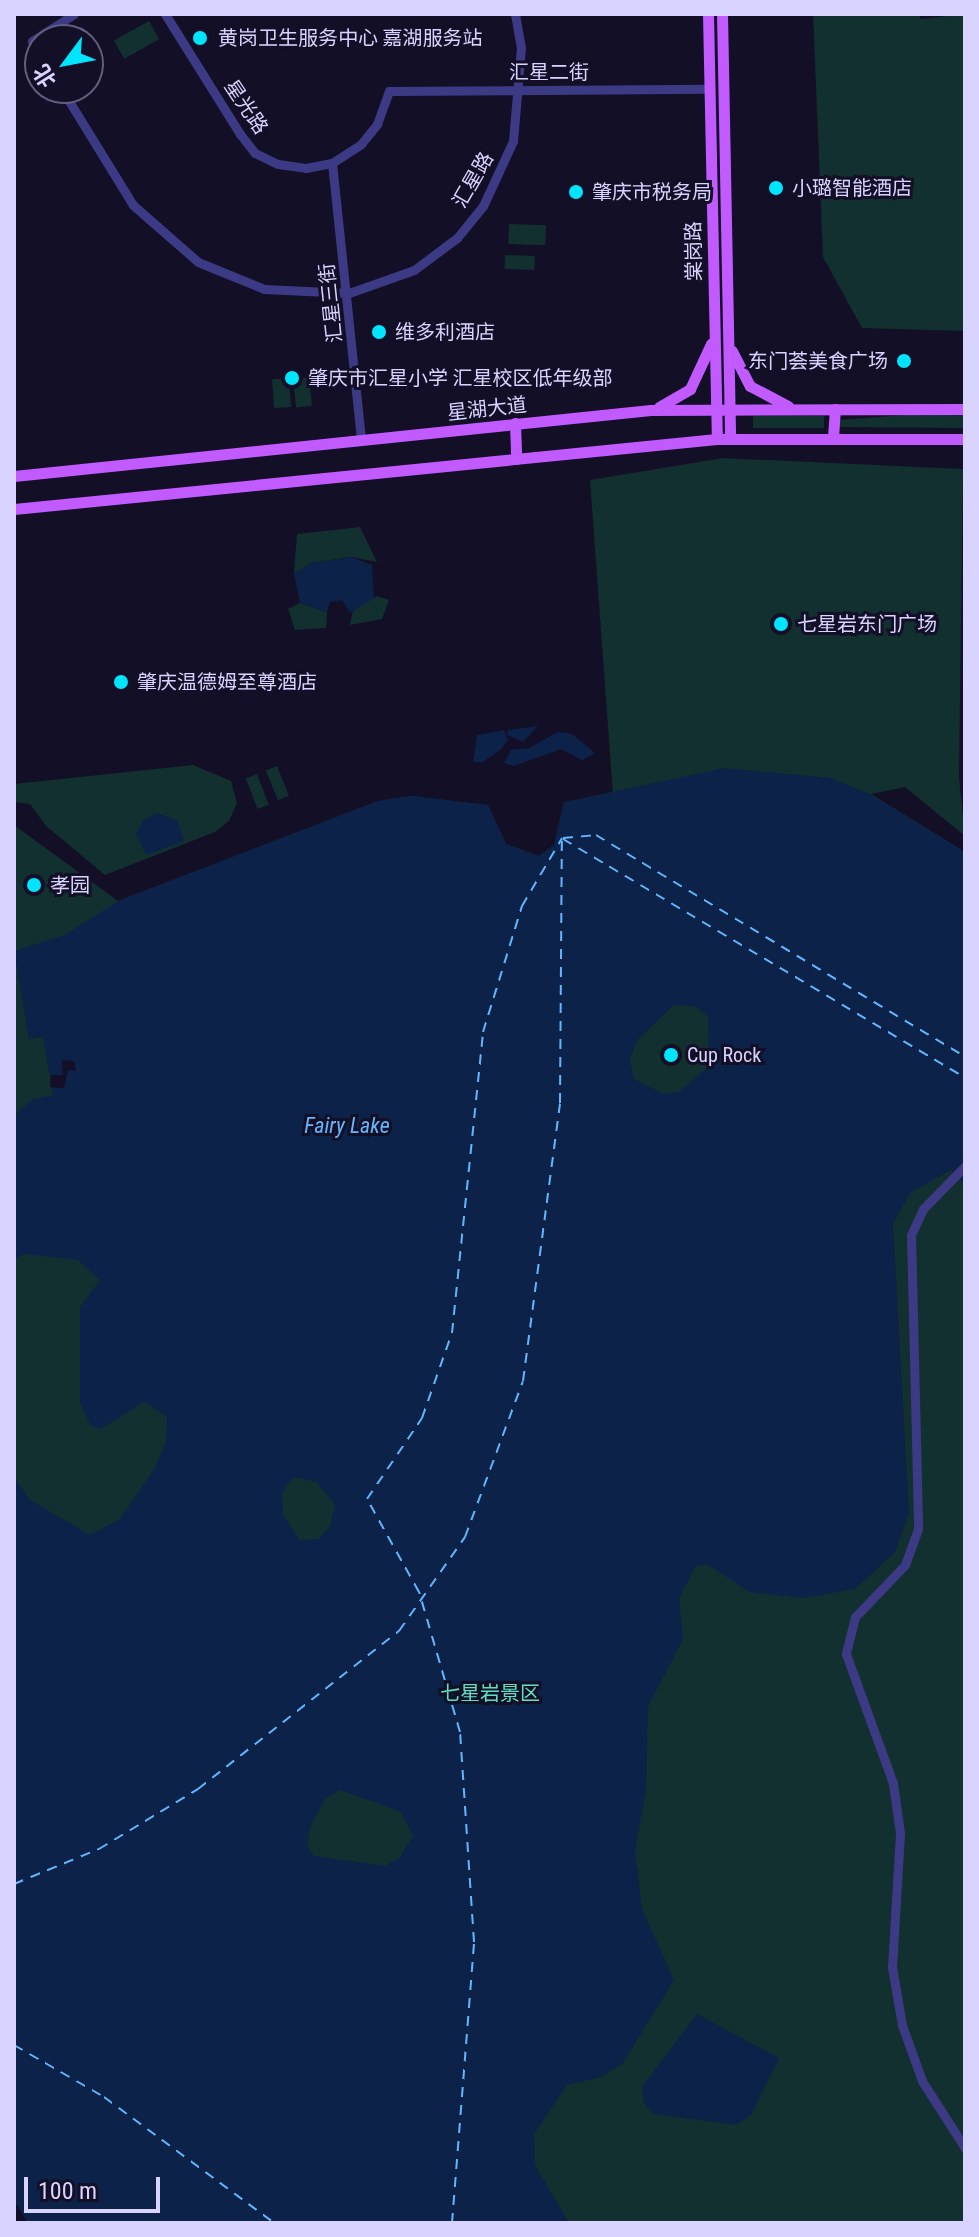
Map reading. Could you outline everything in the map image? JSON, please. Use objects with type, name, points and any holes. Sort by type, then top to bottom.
[{"type":"main road","name":"棠岗路","points":[[708,14],[717,439]]},
{"type":"main road","name":"棠岗路","points":[[722,14],[730,438]]},
{"type":"main road","points":[[711,178],[725,178]]},
{"type":"main road","points":[[651,410],[690,389],[713,339]]},
{"type":"main road","points":[[728,339],[750,386],[792,408]]},
{"type":"main road","name":"星湖大道","points":[[14,476],[651,410],[716,407],[965,409]]},
{"type":"main road","points":[[833,437],[835,409]]},
{"type":"main road","points":[[515,423],[516,459]]},
{"type":"main road","points":[[14,509],[730,438],[965,439]]},
{"type":"street","name":"星光路","points":[[165,14],[255,153],[278,164],[306,168],[332,163]]},
{"type":"street","name":"汇星路","points":[[349,293],[414,270],[457,238],[502,173],[513,141],[520,90],[515,14]]},
{"type":"street","name":"汇星二街","points":[[332,163],[361,144],[377,124],[389,91],[709,89]]},
{"type":"street","points":[[71,104],[133,205],[198,262],[264,289],[349,293]]},
{"type":"street","name":"汇星三街","points":[[332,163],[349,293],[361,439]]},
{"type":"street","points":[[965,1166],[923,1209],[911,1235],[918,1529],[905,1565],[855,1617],[846,1654],[893,1783],[901,1876],[892,1967],[902,2025],[922,2081],[965,2148]]},
{"type":"green space","points":[[813,14],[918,14],[921,19],[965,14],[965,331],[862,328],[823,257]]},
{"type":"green space","points":[[149,21],[159,39],[124,59],[114,40]]},
{"type":"green space","points":[[509,224],[546,225],[545,245],[508,244]]},
{"type":"green space","points":[[505,255],[535,256],[534,270],[505,269]]},
{"type":"green space","points":[[309,377],[312,406],[296,408],[293,379]]},
{"type":"green space","points":[[289,378],[291,407],[274,408],[272,379]]},
{"type":"green space","points":[[920,414],[965,415],[965,428],[838,427],[838,420]]},
{"type":"green space","points":[[753,416],[824,416],[824,428],[753,428]]},
{"type":"green space","name":"Fairy Lake","points":[[723,458],[963,469],[959,777],[965,836],[905,787],[871,794],[965,852],[965,2223],[28,2223],[14,2200],[14,825],[118,901],[378,801],[412,796],[488,805],[506,844],[539,856],[554,845],[564,802],[613,795],[590,480]]},
{"type":"green space","points":[[360,527],[377,562],[351,557],[311,563],[294,574],[297,534]]},
{"type":"green space","points":[[377,596],[389,600],[382,619],[350,625],[353,610]]},
{"type":"green space","points":[[300,603],[327,612],[326,628],[295,630],[288,609]]},
{"type":"green space","points":[[193,765],[231,781],[237,803],[229,821],[215,832],[105,875],[46,826],[30,804],[14,802],[14,784]]},
{"type":"green space","points":[[277,766],[289,796],[278,800],[266,770]]},
{"type":"green space","points":[[257,774],[269,805],[258,809],[246,778]]},
{"type":"water","points":[[351,557],[372,565],[374,598],[350,613],[342,600],[330,602],[327,612],[300,603],[294,574],[311,563]]},
{"type":"water","points":[[538,726],[523,742],[507,735],[508,730]]},
{"type":"water","points":[[504,730],[508,740],[501,749],[483,762],[473,762],[477,735]]},
{"type":"water","points":[[558,732],[572,734],[595,753],[582,760],[561,749],[514,766],[504,763],[511,750],[529,748]]},
{"type":"water","name":"Fairy Lake","points":[[725,768],[830,778],[870,794],[965,852],[965,1185],[951,1170],[910,1193],[893,1224],[909,1513],[895,1552],[855,1589],[804,1598],[749,1592],[707,1564],[696,1566],[679,1598],[683,1640],[648,1706],[646,1790],[635,1851],[642,1909],[674,1980],[623,2063],[601,2077],[567,2085],[534,2134],[535,2165],[569,2223],[28,2223],[14,2200],[14,1477],[30,1500],[90,1535],[120,1519],[156,1466],[166,1441],[167,1417],[144,1402],[101,1429],[91,1426],[80,1403],[80,1307],[100,1280],[78,1260],[24,1254],[14,1259],[14,1116],[33,1099],[53,1095],[43,1037],[29,1039],[14,951],[65,935],[118,901],[378,801],[412,796],[488,805],[506,844],[539,856],[554,845],[564,802]],"holes":[[[674,1005],[694,1006],[708,1016],[709,1066],[679,1092],[664,1094],[634,1079],[630,1059],[637,1040]],[[294,1477],[317,1482],[335,1505],[330,1526],[319,1539],[299,1540],[283,1514],[282,1492]],[[340,1790],[401,1812],[413,1836],[400,1857],[385,1866],[314,1856],[307,1845],[310,1827],[325,1799]]]},
{"type":"water","points":[[157,813],[178,821],[184,841],[146,855],[136,834],[143,820]]},
{"type":"water","points":[[697,2014],[779,2058],[751,2115],[736,2125],[654,2114],[644,2103],[642,2087]]},
{"type":"pier","points":[[62,1060],[74,1061],[76,1071],[68,1070],[64,1088],[50,1087],[51,1075],[63,1075]]},
{"type":"ferry route","points":[[563,838],[596,835],[965,1057]]},
{"type":"ferry route","points":[[452,2223],[474,1942],[460,1732],[419,1592],[367,1499],[422,1418],[452,1333],[483,1032],[522,906],[562,838]]},
{"type":"ferry route","points":[[14,1884],[99,1849],[198,1789],[399,1631],[465,1537],[523,1381],[560,1103],[562,839]]},
{"type":"ferry route","points":[[563,839],[965,1078]]},
{"type":"ferry route","points":[[14,2045],[104,2097],[274,2223]]},
{"type":"place","name":"黄岗卫生服务中心 嘉湖服务站","points":[[200,38]]},
{"type":"place","name":"小璐智能酒店","points":[[776,188]]},
{"type":"place","name":"肇庆市税务局","points":[[576,192]]},
{"type":"place","name":"维多利酒店","points":[[379,332]]},
{"type":"place","name":"东门荟美食广场","points":[[904,361]]},
{"type":"place","name":"肇庆市汇星小学 汇星校区低年级部","points":[[292,378]]},
{"type":"place","name":"七星岩东门广场","points":[[781,624]]},
{"type":"place","name":"肇庆温德姆至尊酒店","points":[[121,682]]},
{"type":"place","name":"孝园","points":[[34,885]]},
{"type":"place","name":"Cup Rock","points":[[671,1055]]},
{"type":"park label","name":"七星岩景区","points":[[490,1693]]}]
